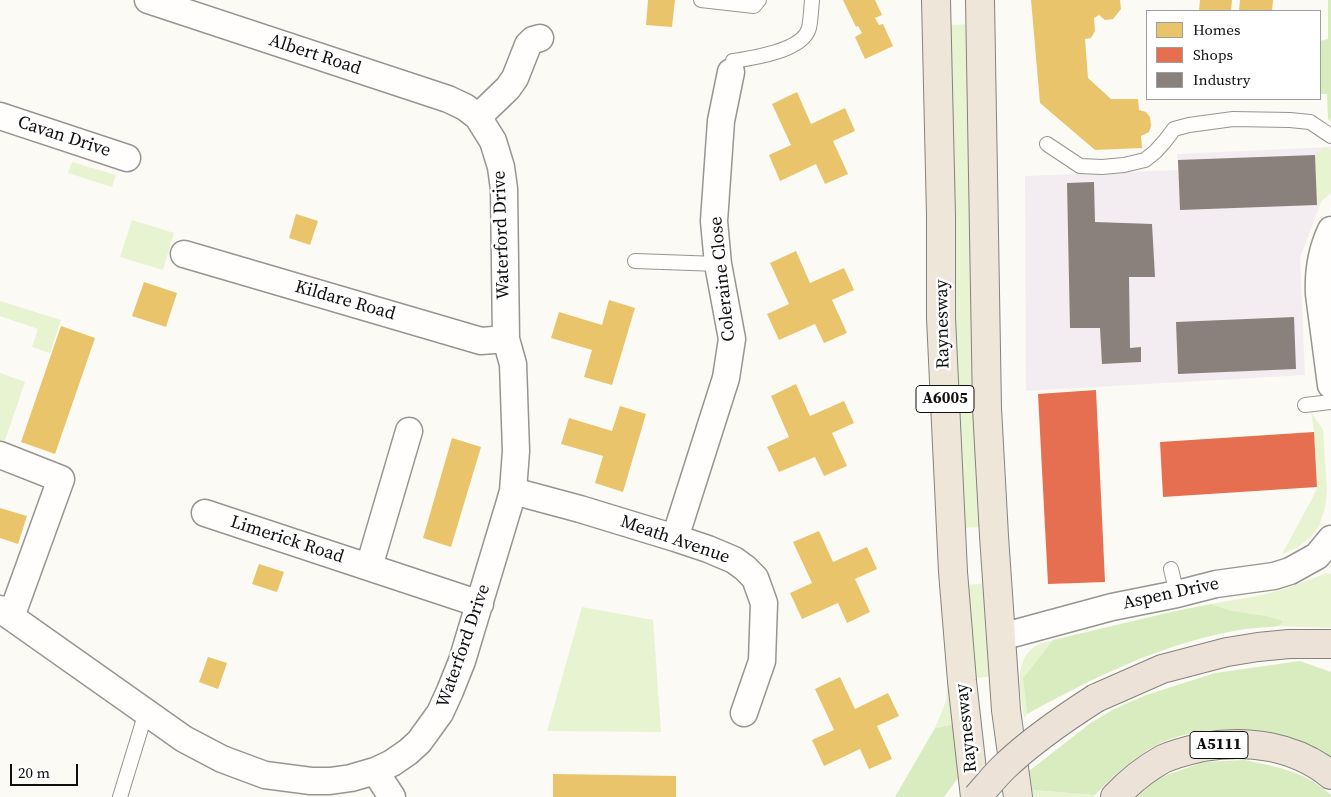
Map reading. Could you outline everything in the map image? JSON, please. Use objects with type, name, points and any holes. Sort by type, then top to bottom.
[{"type":"highway","points":[[976,797],[1002,769],[1055,725],[1096,698],[1162,669],[1227,652],[1288,644],[1331,644]]},
{"type":"highway","name":"A5111","points":[[1115,797],[1128,783],[1164,759],[1186,750],[1238,743],[1263,746],[1306,759],[1319,765],[1331,775]]},
{"type":"main road","name":"Raynesway","points":[[936,0],[941,216],[941,318],[952,562],[962,681],[976,797]]},
{"type":"main road","name":"A6005","points":[[980,0],[987,408],[1006,710],[1018,797]]},
{"type":"street","name":"Albert Road","points":[[148,0],[448,99],[466,107],[478,117]]},
{"type":"street","points":[[478,117],[508,88],[528,45],[533,40],[540,38]]},
{"type":"street","name":"Coleraine Close","points":[[675,538],[726,378],[732,339],[718,264],[714,222],[721,121],[731,72]]},
{"type":"street","name":"Cavan Drive","points":[[0,116],[127,158]]},
{"type":"street","name":"Waterford Drive","points":[[0,455],[61,479],[5,613],[184,739],[222,759],[265,775],[311,782],[350,778],[375,771],[392,763],[408,752],[419,742],[440,714],[462,661],[513,491],[516,451],[513,364],[506,339],[504,189],[495,147],[478,117]]},
{"type":"street","points":[[1331,230],[1322,260],[1318,285],[1331,385]]},
{"type":"street","name":"Kildare Road","points":[[184,254],[481,341],[506,339]]},
{"type":"street","points":[[369,567],[409,431]]},
{"type":"street","name":"Meath Avenue","points":[[513,491],[580,508],[675,538],[734,560],[745,568],[755,578],[764,603],[762,661],[744,713]]},
{"type":"street","name":"Limerick Road","points":[[205,513],[480,604]]},
{"type":"street","name":"Aspen Drive","points":[[1002,637],[1112,607],[1174,582],[1216,584],[1274,576],[1290,571],[1317,556],[1331,539]]},
{"type":"street","points":[[375,771],[392,797]]},
{"type":"lane","points":[[701,0],[754,6],[759,0]]},
{"type":"lane","points":[[731,72],[732,62],[761,57],[796,44],[804,38],[809,28],[812,0]]},
{"type":"lane","points":[[1047,144],[1080,166],[1102,167],[1124,165],[1144,160],[1166,141],[1174,129],[1233,119],[1310,122],[1331,136]]},
{"type":"lane","points":[[635,261],[718,264]]},
{"type":"lane","points":[[1305,406],[1331,402]]},
{"type":"lane","points":[[120,797],[146,712]]},
{"type":"shaded area","points":[[1331,147],[1323,197],[1300,258],[1305,375],[1026,391],[1025,176],[1178,170],[1177,154]]},
{"type":"green space","points":[[1328,0],[1331,0],[1331,121],[1328,119],[1327,94],[1321,94],[1321,41],[1328,39]]},
{"type":"green space","points":[[971,24],[981,527],[962,528],[954,297],[951,25]]},
{"type":"green space","points":[[1325,147],[1331,150],[1331,193],[1317,205],[1315,155]]},
{"type":"green space","points":[[72,162],[116,175],[112,187],[68,173]]},
{"type":"green space","points":[[132,220],[174,233],[163,270],[120,257]]},
{"type":"green space","points":[[0,301],[61,320],[50,353],[32,347],[38,329],[0,316]]},
{"type":"green space","points":[[0,373],[25,382],[2,449],[0,448]]},
{"type":"green space","points":[[1311,412],[1323,430],[1327,491],[1325,508],[1319,526],[1311,537],[1298,547],[1282,554],[1317,487]]},
{"type":"green space","points":[[1327,573],[1331,574],[1331,628],[1278,626],[1284,621],[1267,616],[1233,611],[1211,604],[1262,595],[1288,588]]},
{"type":"green space","points":[[988,583],[995,676],[976,678],[966,585]]},
{"type":"green space","points":[[1211,604],[1233,611],[1267,616],[1284,621],[1278,626],[1241,630],[1202,638],[1150,655],[1100,676],[1027,714],[1023,678],[1053,640]]},
{"type":"green space","points":[[582,607],[653,620],[661,732],[547,731]]},
{"type":"green space","points":[[1053,640],[1023,678],[1027,714],[1024,718],[1020,689],[1020,671],[1023,662],[1027,654],[1034,647]]},
{"type":"green space","points":[[950,659],[955,724],[935,728],[946,701]]},
{"type":"green space","points":[[1300,661],[1331,672],[1331,758],[1304,743],[1271,732],[1236,729],[1217,730],[1182,736],[1151,748],[1136,758],[1095,795],[1032,790],[1029,771],[1092,722],[1114,709],[1146,695],[1215,673]]},
{"type":"green space","points":[[955,724],[958,778],[944,797],[895,797],[935,728]]},
{"type":"green space","points":[[1244,760],[1301,775],[1321,787],[1331,797],[1134,797],[1143,788],[1161,777],[1204,762]]},
{"type":"green space","points":[[1032,790],[1095,795],[1094,797],[1033,797]]},
{"type":"building: Homes","points":[[648,0],[675,0],[672,27],[646,25]]},
{"type":"building: Homes","points":[[843,0],[875,0],[882,15],[875,18],[879,25],[883,24],[893,46],[865,59],[855,37],[862,33],[858,26],[856,27]]},
{"type":"building: Homes","points":[[1031,0],[1120,0],[1121,9],[1113,19],[1105,20],[1099,15],[1094,18],[1095,31],[1091,38],[1085,39],[1088,78],[1111,99],[1138,99],[1139,110],[1146,112],[1150,117],[1151,126],[1149,132],[1141,136],[1142,148],[1095,150],[1040,103]]},
{"type":"building: Homes","points":[[1200,0],[1232,0],[1231,10],[1199,10]]},
{"type":"building: Homes","points":[[1240,0],[1273,0],[1272,10],[1239,10]]},
{"type":"building: Homes","points":[[797,92],[811,124],[845,108],[855,131],[833,141],[848,174],[825,184],[816,164],[780,181],[769,155],[791,145],[772,104]]},
{"type":"building: Homes","points":[[296,214],[318,221],[310,245],[289,238]]},
{"type":"building: Homes","points":[[796,251],[810,283],[844,268],[854,290],[832,300],[847,333],[824,343],[815,324],[779,340],[767,314],[789,304],[770,263]]},
{"type":"building: Homes","points":[[144,282],[177,293],[166,327],[132,316]]},
{"type":"building: Homes","points":[[609,300],[635,308],[612,385],[584,377],[592,350],[551,338],[559,312],[602,325]]},
{"type":"building: Homes","points":[[61,326],[95,338],[55,454],[21,442]]},
{"type":"building: Homes","points":[[796,384],[810,416],[844,401],[854,423],[832,433],[847,466],[824,476],[815,457],[779,472],[767,447],[789,437],[771,396]]},
{"type":"building: Homes","points":[[620,406],[646,414],[623,492],[595,483],[603,456],[561,444],[569,418],[612,431]]},
{"type":"building: Homes","points":[[452,438],[481,447],[451,547],[423,538]]},
{"type":"building: Homes","points":[[0,508],[27,516],[18,544],[0,538]]},
{"type":"building: Homes","points":[[819,531],[833,562],[867,547],[877,569],[855,579],[870,612],[847,623],[838,603],[802,619],[790,593],[812,583],[793,542]]},
{"type":"building: Homes","points":[[259,564],[284,572],[277,592],[252,584]]},
{"type":"building: Homes","points":[[208,657],[227,663],[218,689],[199,682]]},
{"type":"building: Homes","points":[[840,677],[855,709],[888,693],[899,716],[877,726],[892,759],[869,769],[860,749],[824,766],[812,740],[834,730],[815,689]]},
{"type":"building: Homes","points":[[553,774],[676,776],[676,797],[553,797]]},
{"type":"building: Shops","points":[[1096,390],[1105,582],[1048,584],[1038,394]]},
{"type":"building: Shops","points":[[1314,432],[1317,487],[1163,497],[1160,442]]},
{"type":"building: Industry","points":[[1315,155],[1317,205],[1180,210],[1178,160]]},
{"type":"building: Industry","points":[[1094,182],[1095,222],[1152,224],[1155,277],[1129,277],[1130,348],[1141,347],[1141,362],[1102,364],[1100,328],[1070,328],[1067,183]]},
{"type":"building: Industry","points":[[1294,317],[1296,369],[1178,374],[1176,322]]}]
